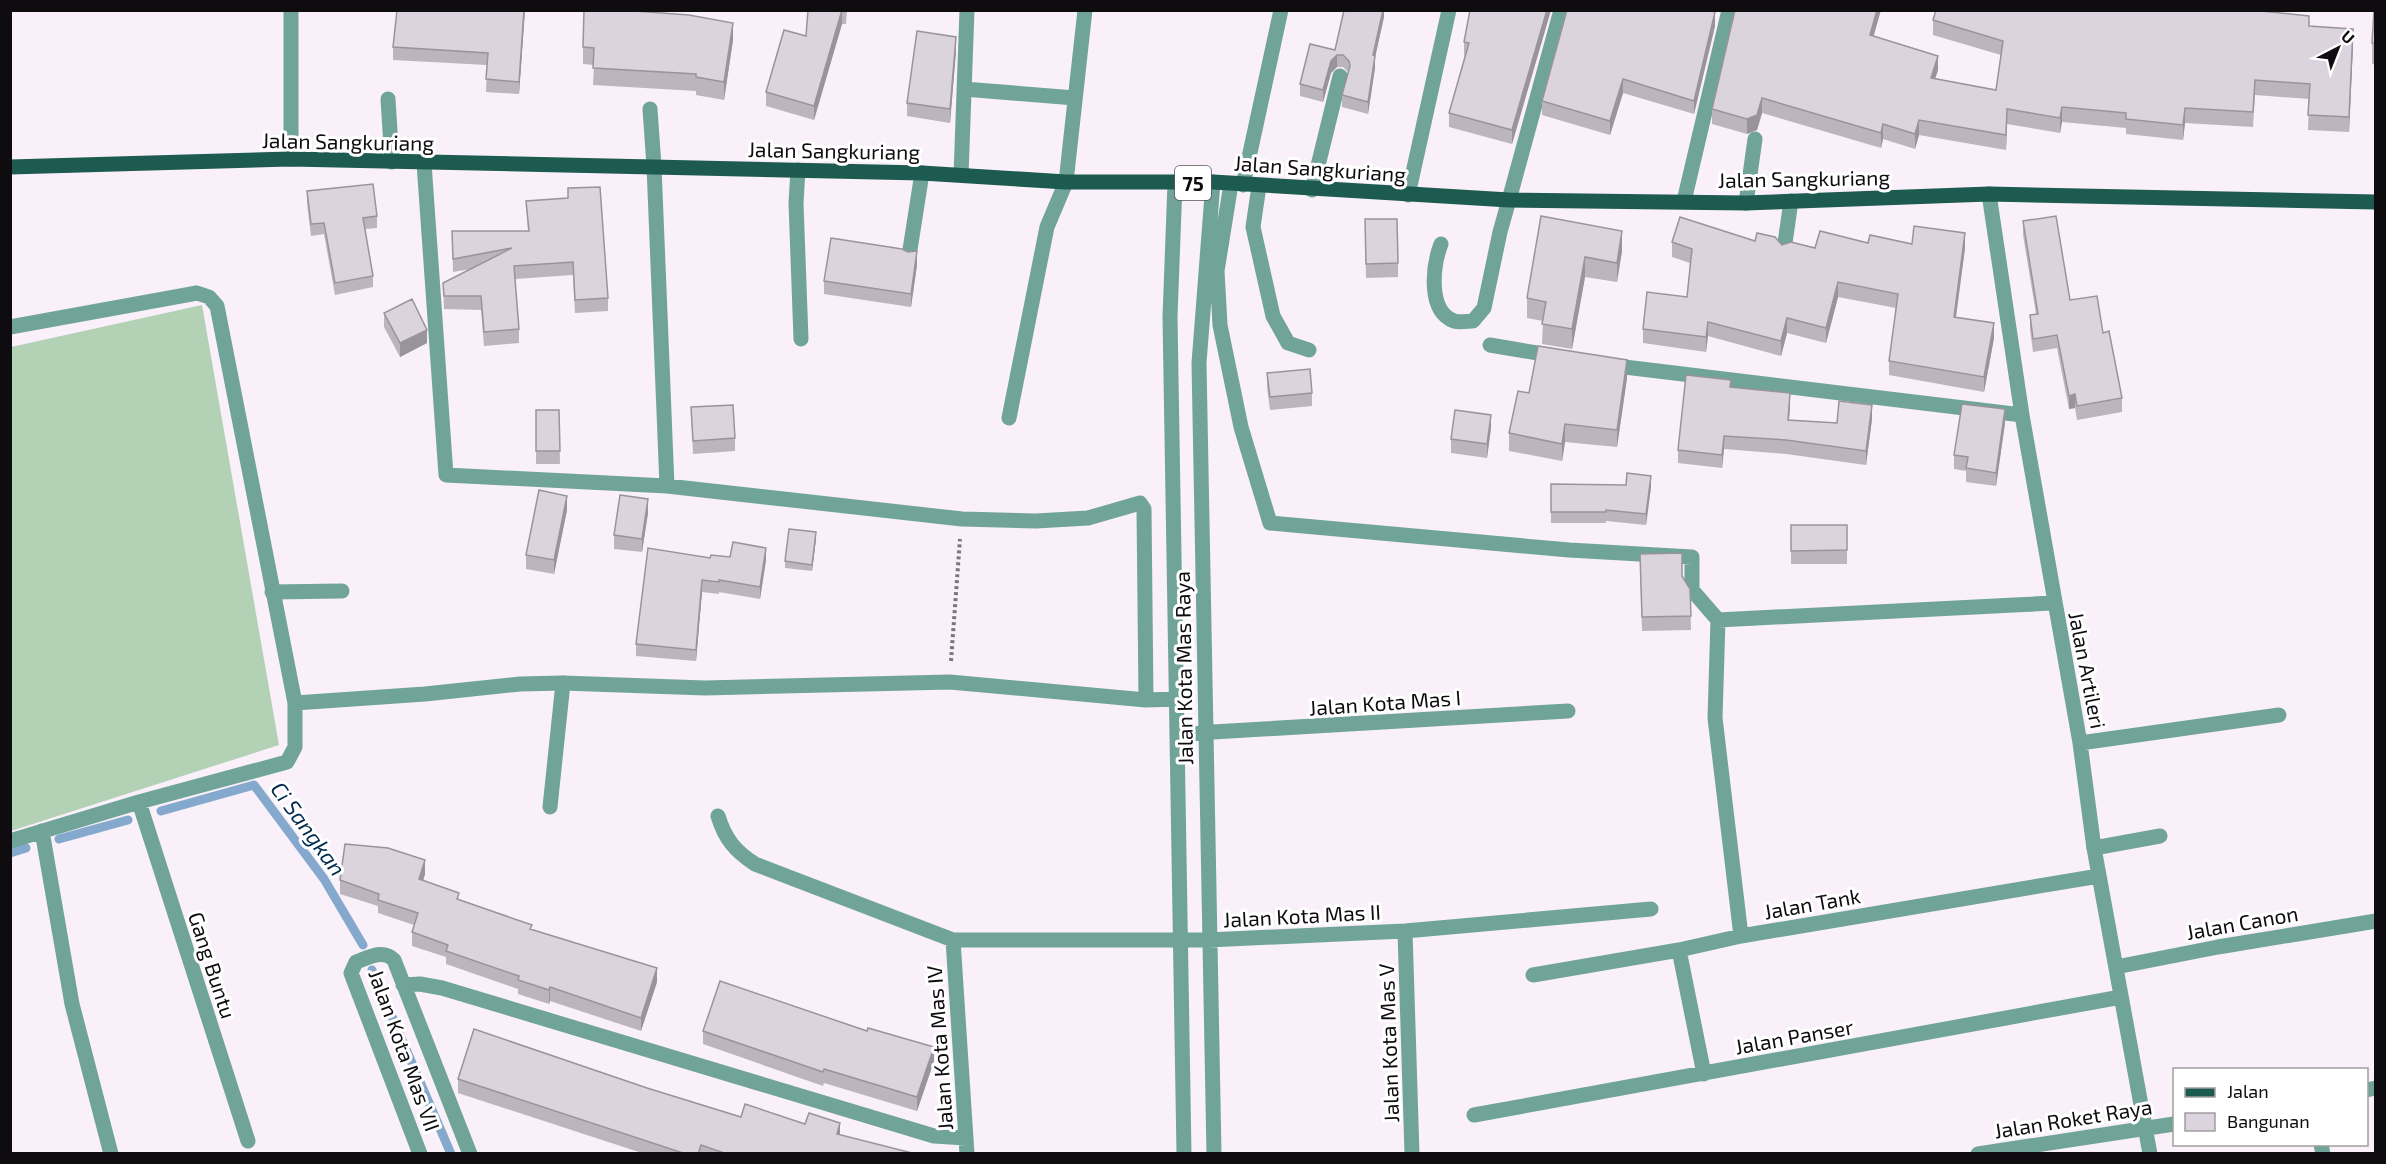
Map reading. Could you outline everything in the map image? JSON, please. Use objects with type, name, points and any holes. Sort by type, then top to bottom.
[{"type":"main road","name":"Jalan Sangkuriang","points":[[10,167],[291,159],[922,173],[1066,182],[1237,184],[1509,200],[1746,202],[1989,194],[2376,202]]},
{"type":"street","points":[[291,10],[291,159]]},
{"type":"street","points":[[961,175],[967,10]]},
{"type":"street","points":[[1010,418],[1047,227],[1066,182],[1085,10]]},
{"type":"street","points":[[1281,10],[1217,271],[1220,325],[1241,427],[1270,524],[1569,550],[1692,557],[1692,590],[1718,620],[1715,718],[1741,936]]},
{"type":"street","points":[[1408,195],[1449,10]]},
{"type":"street","points":[[1441,244],[1437,255],[1434,290],[1440,311],[1455,321],[1473,321],[1484,308],[1500,232],[1561,10]]},
{"type":"street","points":[[1684,201],[1729,10]]},
{"type":"street","points":[[1312,190],[1340,76]]},
{"type":"street","points":[[964,89],[1075,98]]},
{"type":"street","points":[[388,99],[392,162]]},
{"type":"street","points":[[650,109],[667,486]]},
{"type":"street","points":[[1746,202],[1755,139]]},
{"type":"street","points":[[424,163],[446,476],[667,486],[962,519],[1088,518],[1140,503],[1144,509],[1147,579],[1146,700]]},
{"type":"street","points":[[798,170],[796,203],[801,339]]},
{"type":"street","points":[[909,256],[922,173]]},
{"type":"street","name":"Jalan Kota Mas Raya","points":[[1175,183],[1171,361],[1179,734],[1179,940],[1184,1154]]},
{"type":"street","name":"Jalan Kota Mas Raya","points":[[1213,183],[1199,363],[1214,1154]]},
{"type":"street","points":[[1258,186],[1253,227],[1273,316],[1288,343],[1309,350]]},
{"type":"street","name":"Jalan Artileri","points":[[1989,194],[2053,603],[2080,743],[2094,848],[2150,1154]]},
{"type":"street","points":[[1784,250],[1791,201]]},
{"type":"street","points":[[10,327],[197,293],[209,297],[217,306],[295,703],[295,747],[287,762],[139,802],[10,841]]},
{"type":"street","points":[[1490,345],[1573,359]]},
{"type":"street","points":[[1171,361],[1199,363]]},
{"type":"street","points":[[1596,363],[2022,415]]},
{"type":"street","points":[[272,592],[342,591]]},
{"type":"street","points":[[1718,620],[2053,603]]},
{"type":"street","points":[[295,703],[425,694],[520,684],[563,683],[714,688],[950,682],[1146,700],[1177,699]]},
{"type":"street","points":[[550,807],[563,683]]},
{"type":"street","name":"Jalan Kota Mas I","points":[[1179,734],[1568,711]]},
{"type":"street","points":[[2080,743],[2279,715]]},
{"type":"street","name":"Gang Buntu","points":[[139,802],[248,1141]]},
{"type":"street","points":[[718,816],[729,843],[755,864],[953,940]]},
{"type":"street","points":[[42,831],[72,1004],[111,1154]]},
{"type":"street","points":[[2094,848],[2160,836]]},
{"type":"street","name":"Jalan Tank","points":[[1533,975],[1679,950],[1741,936],[2099,876]]},
{"type":"street","name":"Jalan Kota Mas II","points":[[953,940],[1209,940],[1406,931],[1651,909]]},
{"type":"street","name":"Jalan Canon","points":[[2116,967],[2218,947],[2376,921]]},
{"type":"street","name":"Jalan Kota Mas V","points":[[1406,931],[1412,1154]]},
{"type":"street","name":"Jalan Kota Mas IV","points":[[953,940],[967,1146]]},
{"type":"street","points":[[1679,950],[1704,1074]]},
{"type":"street","name":"Jalan Kota Mas VII","points":[[403,985],[394,960],[389,955],[381,953],[356,962],[351,973],[420,1154]]},
{"type":"street","points":[[470,1154],[403,985],[420,984],[442,988],[967,1146]]},
{"type":"street","name":"Jalan Panser","points":[[1474,1115],[2121,997]]},
{"type":"street","name":"Jalan Roket Raya","points":[[1978,1154],[2173,1124]]},
{"type":"path","points":[[950,682],[962,519]]},
{"type":"green space","points":[[202,305],[279,745],[11,831],[11,347]]},
{"type":"building","points":[[397,10],[524,10],[519,82],[486,79],[488,53],[393,47]]},
{"type":"building","points":[[584,10],[689,15],[733,23],[724,82],[696,77],[696,74],[593,68],[594,48],[583,47]]},
{"type":"building","points":[[808,10],[842,10],[814,106],[766,92],[784,30],[806,36]]},
{"type":"building","points":[[1344,10],[1383,10],[1373,55],[1375,56],[1368,102],[1342,95],[1350,66],[1349,61],[1343,55],[1337,55],[1331,61],[1323,90],[1300,84],[1310,44],[1335,50]]},
{"type":"building","points":[[1470,10],[1547,10],[1512,130],[1449,113],[1469,43],[1464,42]]},
{"type":"building","points":[[1567,10],[1709,10],[1715,12],[1694,101],[1623,79],[1610,121],[1542,101]]},
{"type":"building","points":[[1735,10],[1877,10],[1870,35],[1938,56],[1931,78],[1996,90],[2003,41],[1933,20],[1936,10],[2251,10],[2309,16],[2309,26],[2353,29],[2349,117],[2308,115],[2310,84],[2255,80],[2253,112],[2185,108],[2183,125],[2126,119],[2126,113],[2062,107],[2060,118],[2007,109],[2006,135],[1919,120],[1915,134],[1883,124],[1881,133],[1762,98],[1757,115],[1747,119],[1712,109]]},
{"type":"building","points":[[2374,10],[2376,10],[2376,43],[2372,43]]},
{"type":"building","points":[[917,31],[956,37],[950,109],[907,103]]},
{"type":"building","points":[[373,184],[377,216],[363,218],[373,276],[335,283],[324,223],[311,224],[307,191]]},
{"type":"building","points":[[600,187],[608,298],[575,300],[573,262],[514,266],[519,329],[484,332],[481,296],[444,296],[443,283],[512,248],[453,259],[452,231],[529,231],[526,201],[568,198],[568,188]]},
{"type":"building","points":[[1541,216],[1622,231],[1617,263],[1585,257],[1572,329],[1542,324],[1546,302],[1527,298]]},
{"type":"building","points":[[2056,216],[2070,300],[2097,296],[2103,333],[2109,331],[2122,398],[2077,406],[2075,394],[2069,396],[2057,335],[2033,339],[2030,315],[2038,314],[2023,221]]},
{"type":"building","points":[[1680,217],[1755,241],[1757,233],[1775,237],[1782,245],[1791,242],[1815,248],[1820,231],[1868,243],[1870,235],[1912,244],[1914,226],[1965,233],[1954,317],[1994,323],[1984,377],[1889,361],[1898,294],[1838,282],[1826,328],[1787,318],[1781,341],[1708,322],[1706,337],[1643,329],[1647,292],[1687,297],[1692,249],[1672,242]]},
{"type":"building","points":[[1365,219],[1397,219],[1398,263],[1366,264]]},
{"type":"building","points":[[831,238],[902,249],[908,252],[917,251],[911,294],[824,281]]},
{"type":"building","points":[[412,299],[427,330],[400,343],[384,313]]},
{"type":"building","points":[[1538,346],[1627,360],[1617,430],[1565,424],[1562,444],[1509,433],[1518,391],[1529,393]]},
{"type":"building","points":[[1310,369],[1312,393],[1270,397],[1267,373]]},
{"type":"building","points":[[1686,375],[1731,380],[1730,387],[1790,393],[1788,420],[1837,423],[1839,401],[1872,405],[1866,451],[1786,440],[1724,436],[1722,455],[1678,450]]},
{"type":"building","points":[[1962,404],[2005,409],[1996,473],[1966,468],[1968,457],[1954,455]]},
{"type":"building","points":[[733,405],[735,438],[693,441],[691,407]]},
{"type":"building","points":[[536,410],[559,410],[560,451],[536,451]]},
{"type":"building","points":[[1455,410],[1491,415],[1487,444],[1451,439]]},
{"type":"building","points":[[1627,473],[1651,476],[1646,514],[1606,510],[1606,512],[1551,512],[1551,484],[1626,485]]},
{"type":"building","points":[[539,490],[567,496],[554,560],[526,555]]},
{"type":"building","points":[[620,495],[648,499],[642,539],[614,535]]},
{"type":"building","points":[[1791,525],[1847,525],[1847,550],[1791,551]]},
{"type":"building","points":[[789,529],[816,532],[812,565],[785,561]]},
{"type":"building","points":[[733,542],[766,548],[760,587],[719,580],[719,582],[702,580],[696,650],[636,644],[648,548],[710,558],[711,555],[730,557]]},
{"type":"building","points":[[1682,553],[1682,576],[1690,589],[1691,616],[1642,617],[1640,554]]},
{"type":"building","points":[[345,844],[388,848],[425,860],[419,879],[459,893],[457,899],[532,925],[530,929],[657,968],[641,1018],[550,987],[549,990],[518,980],[519,976],[446,951],[448,945],[412,932],[418,913],[378,900],[379,894],[340,880]]},
{"type":"building","points":[[720,981],[867,1031],[868,1028],[934,1047],[917,1097],[824,1069],[823,1072],[703,1031]]},
{"type":"building","points":[[474,1029],[647,1088],[741,1117],[745,1104],[805,1124],[809,1113],[840,1123],[837,1134],[916,1154],[727,1154],[701,1145],[698,1154],[686,1154],[458,1079]]},
{"type":"waterway","name":"Ci Sangkan","points":[[161,811],[254,785],[324,879],[363,945]]},
{"type":"waterway","name":"Ci Sangkan","points":[[59,839],[128,820]]},
{"type":"waterway","name":"Ci Sangkan","points":[[10,853],[26,848]]},
{"type":"waterway","name":"Ci Sangkan","points":[[372,970],[451,1154]]}]
